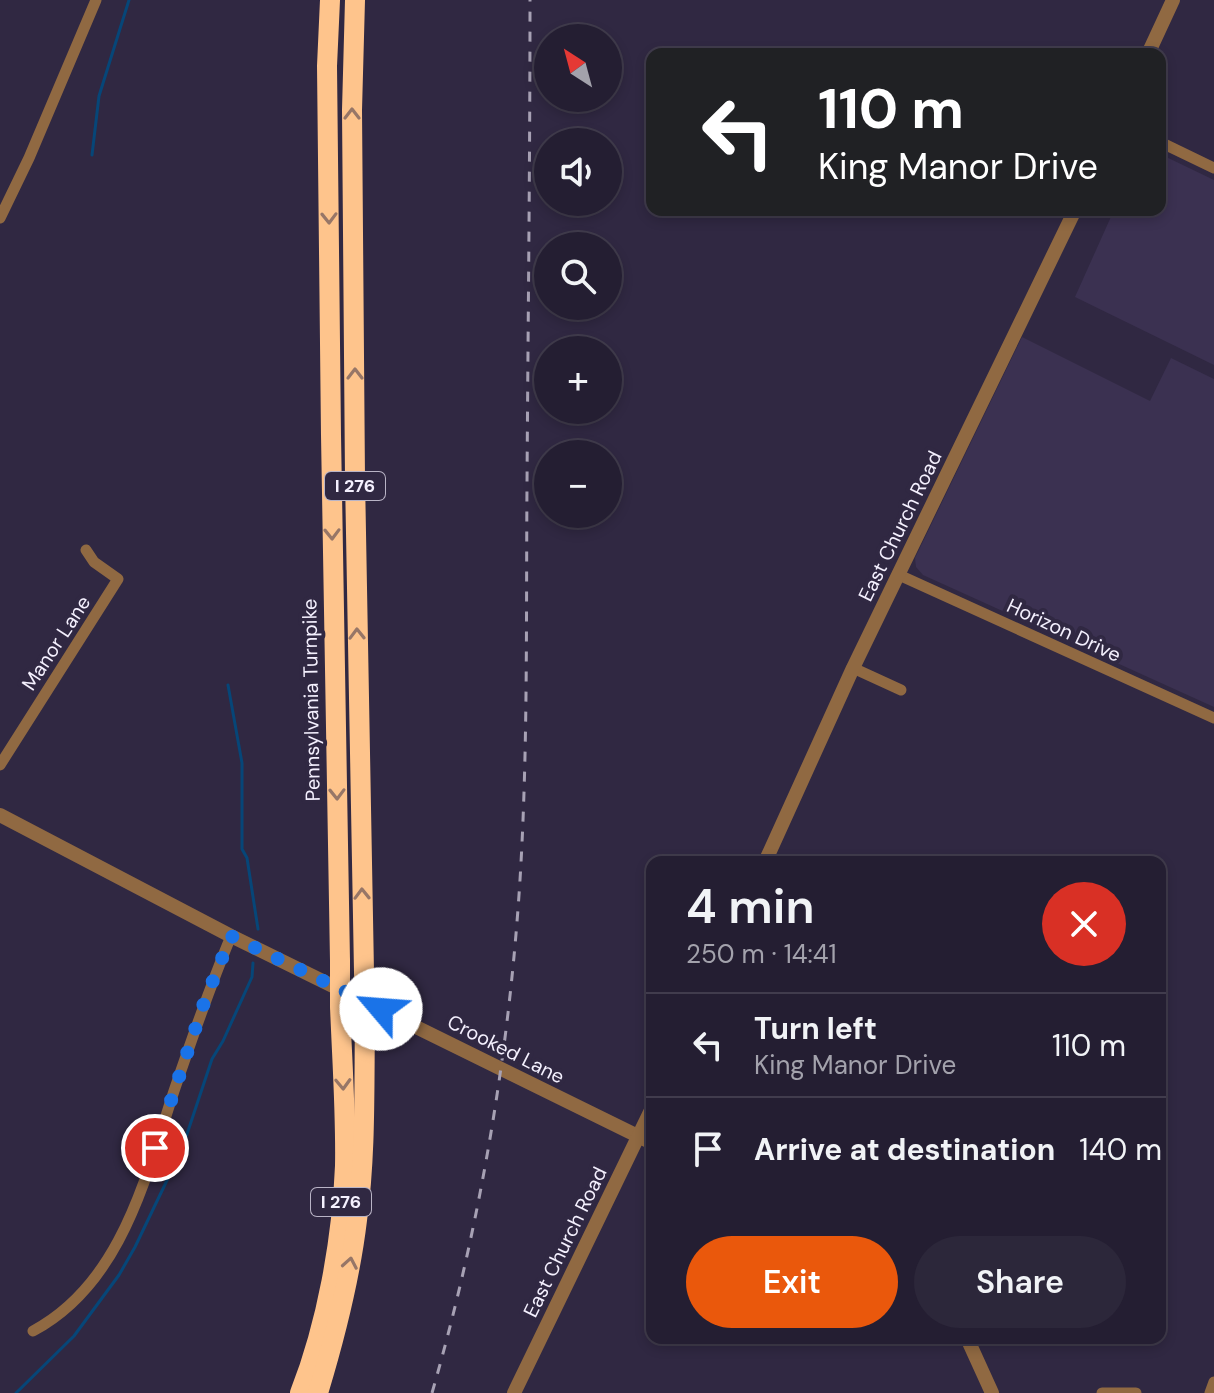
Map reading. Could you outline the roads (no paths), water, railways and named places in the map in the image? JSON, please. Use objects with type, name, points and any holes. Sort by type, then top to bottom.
[{"type":"highway","name":"Pennsylvania Turnpike","points":[[300,1393],[321,1330],[345,1166],[330,420],[327,66],[330,0]]},
{"type":"highway","name":"I 276","points":[[318,1393],[340,1312],[357,1221],[364,1138],[352,110],[355,0]]},
{"type":"street","points":[[0,218],[96,0]]},
{"type":"street","points":[[1151,48],[1173,0]]},
{"type":"street","points":[[1166,145],[1214,168]]},
{"type":"street","name":"East Church Road","points":[[768,856],[853,668],[1072,216]]},
{"type":"street","name":"Manor Lane","points":[[0,765],[118,579],[94,562],[86,550]]},
{"type":"street","name":"Horizon Drive","points":[[899,575],[1214,718]]},
{"type":"street","points":[[853,668],[901,690]]},
{"type":"street","name":"Crooked Lane","points":[[0,815],[231,936],[646,1140]]},
{"type":"street","points":[[33,1331],[73,1305],[91,1284],[125,1229],[204,1003],[231,936]]},
{"type":"street","name":"East Church Road","points":[[514,1393],[646,1120]]},
{"type":"street","points":[[970,1344],[992,1393]]},
{"type":"street","points":[[1210,1393],[1214,1382]]},
{"type":"street","points":[[1102,1393],[1136,1393]]},
{"type":"waterway","points":[[92,155],[99,96],[129,0]]},
{"type":"waterway","points":[[228,685],[242,763],[242,849],[247,858],[258,929]]},
{"type":"waterway","points":[[16,1393],[74,1336],[119,1275],[135,1247],[182,1149],[212,1059],[252,977],[253,963]]},
{"type":"railway","points":[[432,1393],[464,1267],[490,1139],[508,1010],[520,880],[526,683],[530,0]]}]
